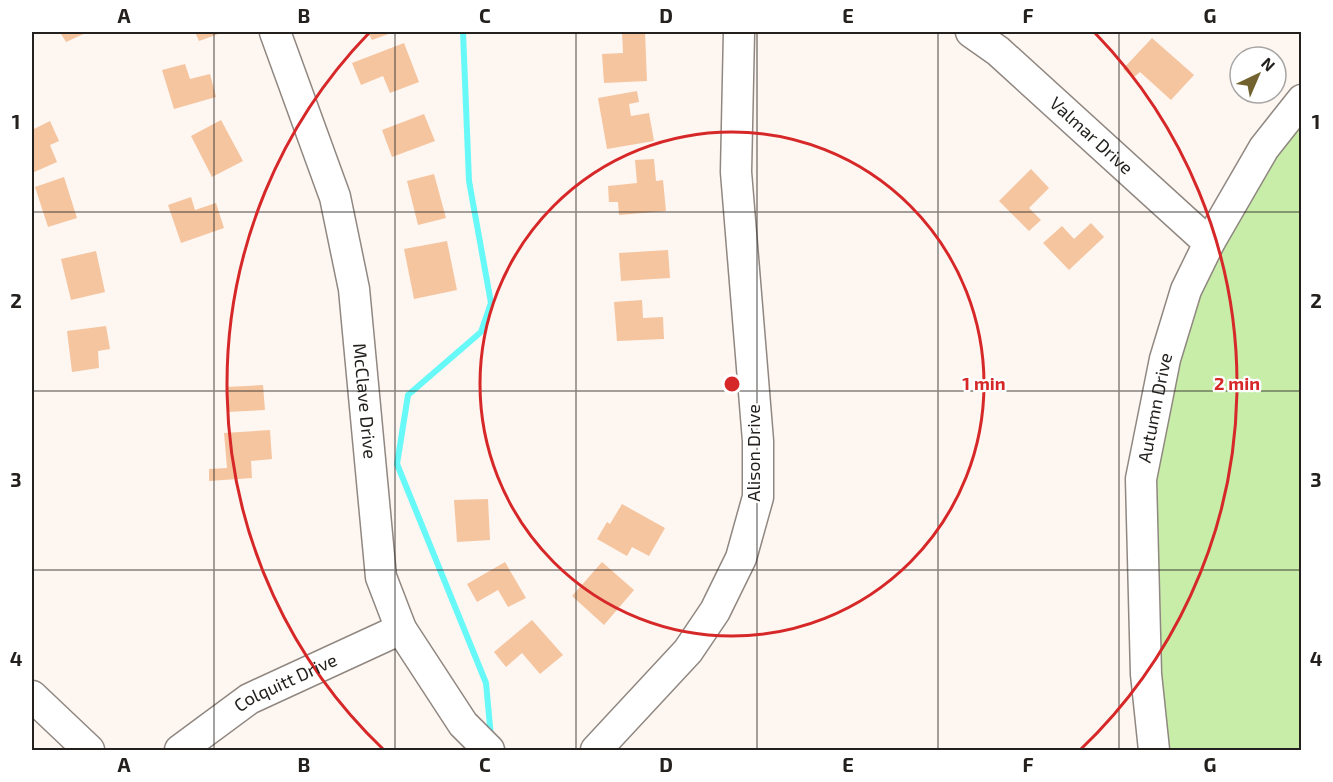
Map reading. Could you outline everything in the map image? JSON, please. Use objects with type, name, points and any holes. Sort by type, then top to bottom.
[{"type":"street","name":"McClave Drive","points":[[275,32],[335,197],[354,289],[381,577],[401,629],[463,724],[484,746]]},
{"type":"street","name":"Alison Drive","points":[[596,750],[688,651],[715,611],[741,558],[758,497],[758,441],[736,172],[739,32]]},
{"type":"street","name":"Valmar Drive","points":[[971,32],[998,51],[1209,243]]},
{"type":"street","name":"Autumn Drive","points":[[1154,750],[1146,674],[1141,479],[1165,359],[1186,290],[1209,243],[1264,148],[1302,100]]},
{"type":"street","name":"Colquitt Drive","points":[[180,750],[249,699],[401,629]]},
{"type":"street","points":[[32,696],[89,750]]},
{"type":"green space","points":[[1301,96],[1301,750],[1162,750],[1150,408],[1216,221]]},
{"type":"building","points":[[60,32],[88,32],[66,42]]},
{"type":"building","points":[[195,32],[224,32],[199,41]]},
{"type":"building","points":[[368,32],[394,32],[372,40]]},
{"type":"building","points":[[622,32],[645,32],[647,81],[604,83],[602,54],[623,53]]},
{"type":"building","points":[[1152,38],[1194,75],[1171,100],[1140,72],[1133,78],[1123,69]]},
{"type":"building","points":[[404,43],[419,82],[390,93],[383,76],[361,85],[352,63]]},
{"type":"building","points":[[185,64],[190,79],[210,74],[216,97],[174,109],[162,70]]},
{"type":"building","points":[[637,91],[639,102],[629,104],[631,116],[649,113],[654,141],[607,149],[598,98]]},
{"type":"building","points":[[424,114],[435,141],[392,157],[382,130]]},
{"type":"building","points":[[221,120],[243,161],[212,177],[191,136]]},
{"type":"building","points":[[50,121],[59,141],[50,145],[57,162],[32,173],[32,130]]},
{"type":"building","points":[[654,159],[656,181],[663,180],[666,211],[619,215],[618,202],[609,202],[608,186],[637,183],[635,160]]},
{"type":"building","points":[[1031,169],[1049,188],[1029,208],[1041,220],[1029,231],[999,201]]},
{"type":"building","points":[[434,174],[446,218],[418,225],[407,181]]},
{"type":"building","points":[[64,177],[77,218],[48,227],[35,187]]},
{"type":"building","points":[[191,197],[195,210],[216,203],[224,228],[181,243],[168,205]]},
{"type":"building","points":[[1091,223],[1104,237],[1069,270],[1043,243],[1062,226],[1074,239]]},
{"type":"building","points":[[447,241],[457,290],[414,299],[404,249]]},
{"type":"building","points":[[668,250],[670,278],[621,281],[619,253]]},
{"type":"building","points":[[96,251],[105,292],[71,300],[61,259]]},
{"type":"building","points":[[642,300],[643,318],[663,317],[664,339],[617,341],[614,302]]},
{"type":"building","points":[[106,326],[110,349],[98,351],[99,368],[72,372],[67,331]]},
{"type":"building","points":[[263,385],[265,410],[227,412],[226,387]]},
{"type":"building","points":[[270,430],[272,459],[251,461],[252,478],[209,481],[209,469],[227,468],[224,433]]},
{"type":"building","points":[[488,499],[490,540],[457,542],[454,500]]},
{"type":"building","points":[[622,504],[665,528],[649,556],[632,547],[627,556],[597,539],[607,522],[610,524]]},
{"type":"building","points":[[505,562],[526,598],[508,607],[498,590],[477,602],[467,584]]},
{"type":"building","points":[[602,562],[634,590],[604,625],[572,596]]},
{"type":"building","points":[[532,620],[563,655],[540,674],[522,653],[506,667],[494,652]]},
{"type":"waterway","points":[[463,32],[469,181],[491,303],[481,332],[408,395],[397,464],[486,683],[491,737]]}]
